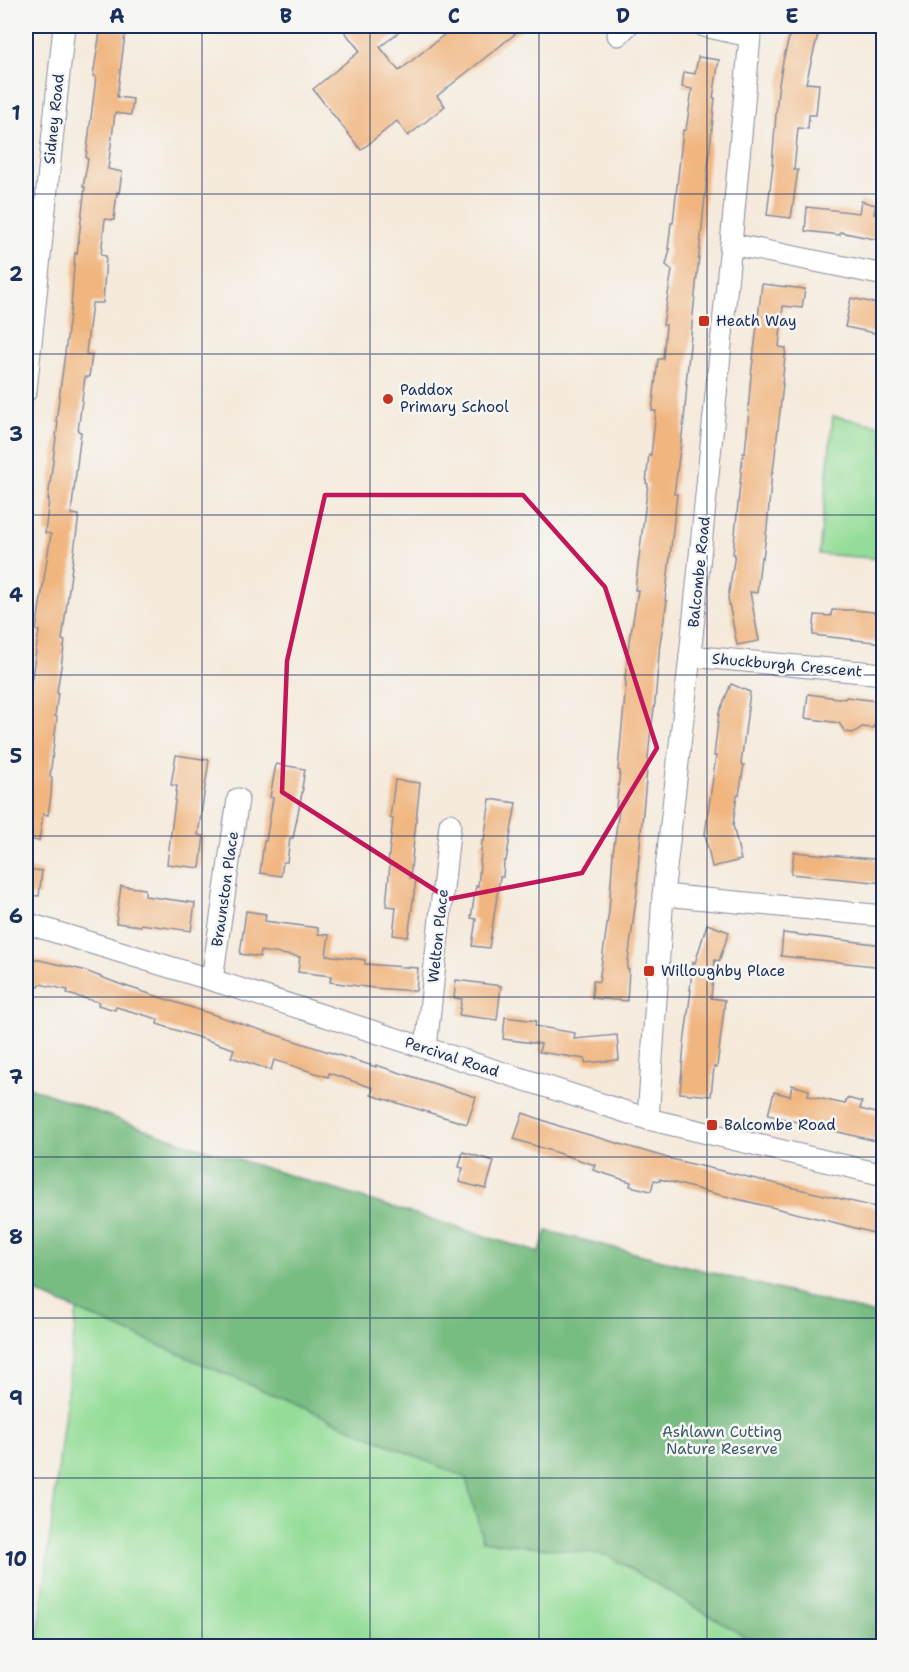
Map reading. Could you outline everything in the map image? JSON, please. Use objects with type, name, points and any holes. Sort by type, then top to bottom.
[{"type":"street","name":"Sidney Road","points":[[26,391],[35,219],[63,26]]},
{"type":"street","points":[[704,26],[750,31]]},
{"type":"street","name":"Balcombe Road","points":[[648,1119],[663,895],[732,244],[750,31]]},
{"type":"street","points":[[732,244],[884,275]]},
{"type":"street","name":"Shuckburgh Crescent","points":[[690,657],[884,674]]},
{"type":"street","name":"Braunston Place","points":[[212,980],[238,799]]},
{"type":"street","name":"Welton Place","points":[[426,1048],[450,824]]},
{"type":"street","points":[[663,895],[884,916]]},
{"type":"street","name":"Percival Road","points":[[26,923],[648,1119],[884,1175]]},
{"type":"highlighted area","points":[[325,495],[523,495],[605,587],[657,748],[582,873],[449,899],[282,792],[287,661]]},
{"type":"green space","points":[[833,416],[883,426],[883,559],[819,554]]},
{"type":"green space","name":"Ashlawn Cutting Nature Reserve","points":[[26,1086],[178,1141],[539,1253],[547,1231],[883,1316],[883,1646],[37,1646],[77,1310],[26,1288]]},
{"type":"green space","name":"Ashlawn Cutting Nature Reserve","points":[[26,1086],[178,1141],[539,1253],[547,1231],[883,1316],[883,1646],[761,1646],[607,1555],[483,1541],[466,1478],[26,1288]]},
{"type":"building","points":[[101,26],[126,26],[117,97],[133,99],[131,115],[115,113],[108,169],[122,172],[114,220],[105,219],[101,255],[106,256],[103,303],[92,303],[86,354],[92,355],[89,377],[85,377],[71,514],[79,515],[62,640],[65,641],[57,692],[55,716],[57,717],[50,777],[52,777],[51,795],[48,815],[43,814],[39,841],[26,839],[26,715],[51,534],[45,533],[48,499],[71,307],[75,253],[77,254],[88,159],[86,158],[96,77],[93,76]]},
{"type":"building","points":[[340,26],[406,26],[380,47],[399,71],[455,26],[525,26],[437,96],[445,106],[408,136],[397,121],[361,150],[313,89],[360,51]]},
{"type":"building","points":[[792,26],[820,26],[806,83],[819,84],[816,115],[809,115],[808,129],[798,128],[794,170],[798,170],[791,218],[767,215],[778,90]]},
{"type":"building","points":[[698,57],[719,60],[713,98],[715,98],[684,420],[674,494],[677,494],[665,601],[667,601],[660,643],[637,891],[627,969],[629,970],[627,1001],[592,998],[593,981],[599,982],[609,911],[619,809],[616,808],[625,679],[638,590],[635,590],[648,484],[646,483],[649,454],[651,455],[656,411],[652,411],[658,359],[663,359],[666,325],[663,325],[672,270],[666,265],[670,249],[668,249],[683,130],[686,130],[692,89],[682,87],[684,72],[695,74]]},
{"type":"building","points":[[861,201],[876,205],[874,214],[884,216],[884,241],[840,232],[840,235],[805,231],[807,207],[859,213]]},
{"type":"building","points":[[762,284],[805,289],[802,308],[783,306],[779,347],[786,348],[767,528],[757,593],[750,592],[759,641],[737,645],[728,598],[735,554],[733,554],[743,453],[745,453]]},
{"type":"building","points":[[851,298],[884,305],[884,335],[845,327]]},
{"type":"building","points":[[832,610],[884,613],[882,643],[813,635],[815,615],[831,616]]},
{"type":"building","points":[[731,684],[750,692],[741,764],[744,765],[733,825],[741,860],[712,867],[705,834],[716,756],[714,756],[719,713]]},
{"type":"building","points":[[808,694],[877,701],[877,703],[884,704],[884,726],[862,727],[853,733],[845,732],[839,723],[805,718]]},
{"type":"building","points":[[176,755],[209,760],[198,835],[204,836],[200,868],[167,864],[177,786],[171,785]]},
{"type":"building","points":[[276,764],[305,769],[293,838],[290,838],[287,862],[283,862],[281,876],[260,873],[273,798],[270,797]]},
{"type":"building","points":[[395,780],[420,783],[410,878],[416,879],[408,937],[393,935],[396,907],[386,906],[393,818],[390,818]]},
{"type":"building","points":[[490,799],[516,803],[503,877],[500,877],[489,948],[472,946],[476,919],[471,918],[476,886],[478,887],[482,841],[484,841]]},
{"type":"building","points":[[794,852],[884,860],[884,883],[791,874]]},
{"type":"building","points":[[26,869],[42,871],[39,896],[26,895]]},
{"type":"building","points":[[121,886],[145,889],[145,896],[195,903],[191,931],[116,923]]},
{"type":"building","points":[[246,911],[266,914],[265,921],[318,928],[318,934],[329,935],[326,955],[365,960],[365,964],[418,968],[416,991],[330,982],[331,976],[298,972],[300,957],[261,951],[260,957],[240,954]]},
{"type":"building","points":[[707,924],[729,932],[719,961],[715,960],[711,998],[725,1000],[711,1096],[680,1093],[693,962],[695,963]]},
{"type":"building","points":[[783,933],[884,945],[884,967],[781,956]]},
{"type":"building","points":[[26,957],[83,970],[122,985],[335,1054],[476,1097],[467,1124],[371,1095],[373,1088],[329,1073],[328,1077],[274,1060],[271,1070],[231,1057],[234,1049],[157,1024],[158,1019],[116,1007],[115,1010],[98,1005],[99,1002],[67,994],[68,990],[40,984],[39,987],[26,983]]},
{"type":"building","points":[[456,980],[501,986],[497,1020],[459,1015],[462,999],[454,998]]},
{"type":"building","points":[[505,1017],[536,1021],[535,1026],[575,1033],[574,1039],[617,1035],[619,1060],[585,1063],[585,1059],[539,1052],[541,1044],[503,1039]]},
{"type":"building","points":[[792,1085],[809,1090],[808,1096],[845,1104],[847,1098],[862,1102],[860,1109],[884,1115],[884,1143],[768,1115],[774,1092],[790,1096]]},
{"type":"building","points":[[523,1113],[671,1159],[884,1209],[884,1236],[660,1179],[660,1181],[654,1180],[651,1191],[630,1186],[631,1182],[593,1170],[595,1165],[514,1139]]},
{"type":"building","points":[[463,1152],[494,1161],[486,1189],[459,1182],[463,1168],[459,1167]]},
{"type":"place","name":"Heath Way","points":[[704,321]]},
{"type":"place","name":"Paddox Primary School","points":[[388,399]]},
{"type":"place","name":"Willoughby Place","points":[[649,971]]},
{"type":"place","name":"Balcombe Road","points":[[712,1125]]}]
